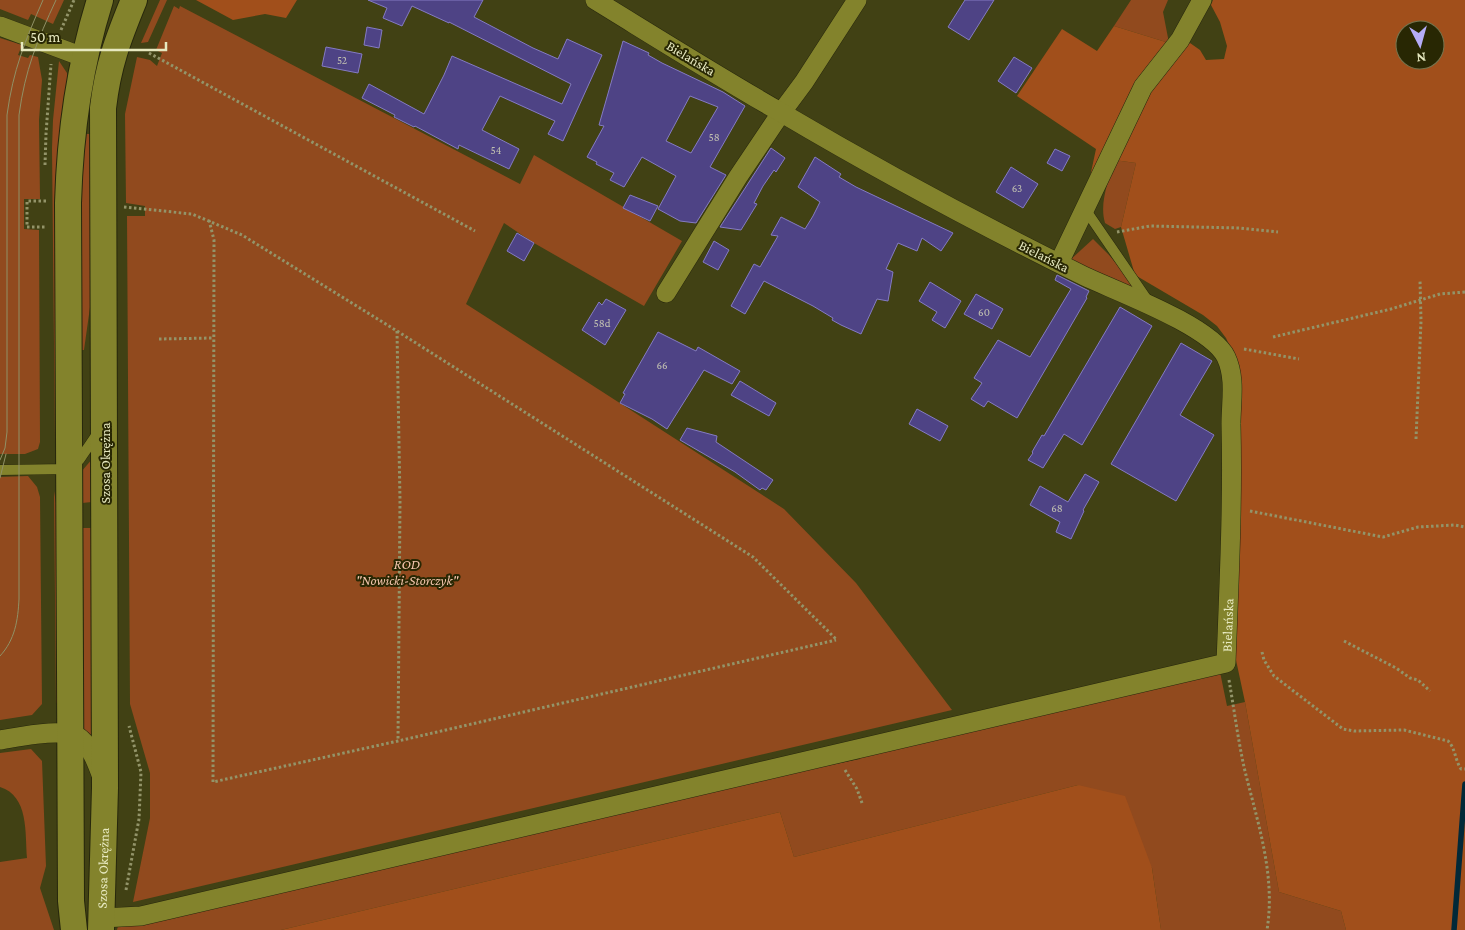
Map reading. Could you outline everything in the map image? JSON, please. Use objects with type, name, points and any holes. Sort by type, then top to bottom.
[{"type":"street","points":[[74,930],[71,901],[67,240],[71,141],[84,57],[100,0]]},
{"type":"street","name":"Szosa Okrężna","points":[[101,924],[105,788],[103,108],[111,59],[134,0]]},
{"type":"street","name":"Bielańska","points":[[595,0],[781,113],[921,192],[1059,263],[1174,317],[1206,335],[1217,344],[1225,355],[1232,379],[1232,508],[1226,663]]},
{"type":"street","points":[[666,294],[738,177],[804,82],[857,0]]},
{"type":"street","points":[[1059,263],[1143,87],[1180,40],[1202,0]]},
{"type":"street","points":[[0,26],[84,57]]},
{"type":"street","points":[[101,924],[1226,663]]},
{"type":"street","points":[[0,740],[50,734],[71,734],[80,738],[90,748],[105,788]]},
{"type":"lane","points":[[1085,209],[1153,308]]},
{"type":"lane","points":[[0,470],[69,469],[80,459],[105,421]]},
{"type":"path","points":[[58,35],[74,0]]},
{"type":"path","points":[[149,53],[475,231]]},
{"type":"path","points":[[45,150],[52,57]]},
{"type":"path","points":[[46,201],[27,201],[27,227],[46,227]]},
{"type":"path","points":[[121,206],[192,214],[209,220],[242,235],[753,557],[836,640],[213,782],[214,240],[209,220]]},
{"type":"path","points":[[1103,235],[1150,226],[1240,228],[1278,232]]},
{"type":"path","points":[[1416,439],[1421,321],[1420,280]]},
{"type":"path","points":[[1273,337],[1440,294],[1465,292]]},
{"type":"path","points":[[397,331],[400,501],[398,741]]},
{"type":"path","points":[[159,339],[214,338]]},
{"type":"path","points":[[1244,349],[1299,359]]},
{"type":"path","points":[[1232,508],[1383,537],[1418,527],[1455,525],[1465,527]]},
{"type":"path","points":[[1344,641],[1396,668],[1410,678],[1418,680],[1430,691]]},
{"type":"path","points":[[1262,652],[1264,660],[1274,676],[1342,729],[1354,731],[1404,730],[1448,741],[1453,745],[1456,762],[1460,769],[1465,769]]},
{"type":"path","points":[[1226,663],[1244,765],[1268,868],[1270,910],[1267,930]]},
{"type":"path","points":[[126,892],[139,819],[141,772],[128,726]]},
{"type":"path","points":[[836,754],[857,789],[862,803]]},
{"type":"green space","points":[[0,0],[64,0],[53,24],[31,14],[28,20],[0,9]]},
{"type":"green space","points":[[160,0],[167,0],[148,42],[141,43]]},
{"type":"green space","points":[[1131,0],[1168,0],[1163,12],[1169,43],[1114,26]]},
{"type":"green space","name":"ROD \"Nowicki-Storczyk\"","points":[[174,6],[179,9],[180,6],[520,184],[534,155],[682,241],[644,306],[534,243],[504,223],[466,304],[784,509],[856,583],[952,710],[133,902],[150,818],[150,773],[130,704],[127,216],[145,216],[145,206],[126,203],[125,114],[137,57],[150,60],[157,66],[162,53],[156,50]]},
{"type":"green space","points":[[0,38],[22,45],[18,55],[28,58],[30,55],[38,57],[42,80],[39,120],[40,199],[24,199],[24,229],[39,230],[40,442],[38,449],[25,454],[0,454]]},
{"type":"green space","points":[[59,61],[67,73],[69,83],[58,432],[55,443],[52,148]]},
{"type":"green space","points":[[86,134],[91,134],[92,293],[84,350],[82,350],[82,171]]},
{"type":"green space","points":[[1114,160],[1136,163],[1121,227],[1115,229],[1105,223],[1103,215],[1105,192]]},
{"type":"green space","points":[[1093,239],[1109,255],[1140,292],[1069,261]]},
{"type":"green space","points":[[93,458],[92,502],[82,503],[81,472]]},
{"type":"green space","points":[[28,476],[37,487],[40,497],[42,704],[32,715],[0,720],[0,477]]},
{"type":"green space","points":[[54,491],[58,515],[60,695],[56,704]]},
{"type":"green space","points":[[83,528],[94,528],[94,743],[84,732]]},
{"type":"green space","points":[[1220,672],[1227,706],[1245,702],[1279,892],[1341,911],[1346,930],[1161,930],[1152,868],[1078,785],[794,857],[780,812],[281,930],[117,930],[118,926],[757,780],[860,759],[860,752]]},
{"type":"green space","points":[[31,749],[42,761],[46,866],[40,888],[54,930],[0,930],[0,862],[27,858],[24,816],[21,807],[16,798],[0,787],[0,753]]},
{"type":"shaded area","points":[[196,0],[297,0],[286,18],[265,14],[233,20]]},
{"type":"shaded area","points":[[1213,0],[1465,0],[1465,930],[1346,930],[1341,911],[1279,892],[1245,702],[1233,646],[1236,360],[1226,338],[1217,326],[1203,315],[1135,275],[1121,227],[1136,163],[1114,160],[1148,92],[1181,47],[1190,43],[1200,50],[1206,60],[1224,59],[1227,46],[1220,22],[1211,5]]},
{"type":"shaded area","points":[[1114,26],[1169,43],[1090,177],[1096,149],[1017,96],[1062,29],[1097,51]]},
{"type":"shaded area","points":[[1078,785],[1125,796],[1152,868],[1161,930],[281,930],[780,812],[794,857]]},
{"type":"building","points":[[368,0],[483,0],[474,17],[533,48],[558,59],[567,39],[602,55],[563,141],[548,134],[555,121],[500,96],[482,130],[519,149],[509,169],[459,145],[458,149],[394,117],[395,115],[362,98],[369,84],[424,114],[452,56],[562,104],[571,84],[449,22],[412,6],[402,26],[383,18],[387,8]]},
{"type":"building","points":[[965,0],[994,0],[969,40],[948,27]]},
{"type":"building","points":[[367,27],[382,30],[379,48],[364,45]]},
{"type":"building","points":[[623,41],[649,53],[648,55],[662,63],[723,92],[745,106],[710,167],[726,175],[696,223],[680,221],[658,209],[676,176],[642,157],[624,187],[610,180],[614,173],[587,157],[604,126],[599,125]],"holes":[[[690,96],[718,107],[691,153],[666,141]]]},
{"type":"building","points":[[326,47],[362,54],[358,73],[322,66]]},
{"type":"building","points":[[1014,57],[1032,68],[1016,93],[998,81]]},
{"type":"building","points":[[771,148],[785,158],[776,172],[774,170],[763,186],[754,203],[757,204],[741,230],[720,227]]},
{"type":"building","points":[[1055,149],[1070,156],[1062,171],[1047,163]]},
{"type":"building","points":[[815,157],[841,174],[839,177],[856,187],[953,233],[941,251],[922,238],[917,251],[898,243],[886,269],[893,272],[888,301],[877,299],[861,334],[841,325],[813,306],[764,281],[745,314],[731,306],[754,264],[760,267],[778,236],[771,235],[781,217],[805,229],[813,216],[820,202],[798,187]]},
{"type":"building","points":[[1011,167],[1038,184],[1023,208],[996,192]]},
{"type":"building","points":[[630,195],[658,206],[650,221],[623,208]]},
{"type":"building","points":[[517,233],[534,243],[524,261],[507,251]]},
{"type":"building","points":[[714,241],[729,250],[718,270],[703,262]]},
{"type":"building","points":[[1057,275],[1089,291],[1087,298],[1017,418],[988,401],[984,407],[971,399],[982,383],[974,378],[998,340],[1030,357],[1071,289],[1055,280]]},
{"type":"building","points":[[930,282],[961,301],[945,328],[932,320],[937,312],[919,301]]},
{"type":"building","points":[[976,294],[1003,309],[992,329],[964,314]]},
{"type":"building","points":[[606,299],[626,310],[605,345],[582,330],[599,302],[602,305]]},
{"type":"building","points":[[1120,307],[1152,326],[1082,445],[1064,434],[1043,468],[1028,460],[1042,435],[1044,436]]},
{"type":"building","points":[[658,332],[696,351],[698,347],[740,371],[732,384],[704,370],[667,429],[620,403],[625,394],[623,393]]},
{"type":"building","points":[[1181,343],[1212,361],[1180,415],[1214,435],[1176,501],[1111,464]]},
{"type":"building","points":[[740,381],[776,403],[769,416],[731,395]]},
{"type":"building","points":[[917,409],[948,426],[940,441],[909,424]]},
{"type":"building","points":[[687,428],[717,436],[716,442],[773,480],[766,490],[762,488],[760,490],[735,472],[680,440]]},
{"type":"building","points":[[1085,474],[1099,482],[1083,510],[1071,539],[1056,532],[1060,522],[1030,505],[1040,486],[1068,502]]},
{"type":"waterway","points":[[1454,930],[1465,784]]},
{"type":"tram line","points":[[0,460],[5,448],[7,432],[7,115],[21,56],[43,0]]},
{"type":"tram line","points":[[0,656],[9,643],[15,629],[19,599],[19,115],[33,56],[56,0]]},
{"type":"tram line","points":[[0,478],[6,454]]}]
